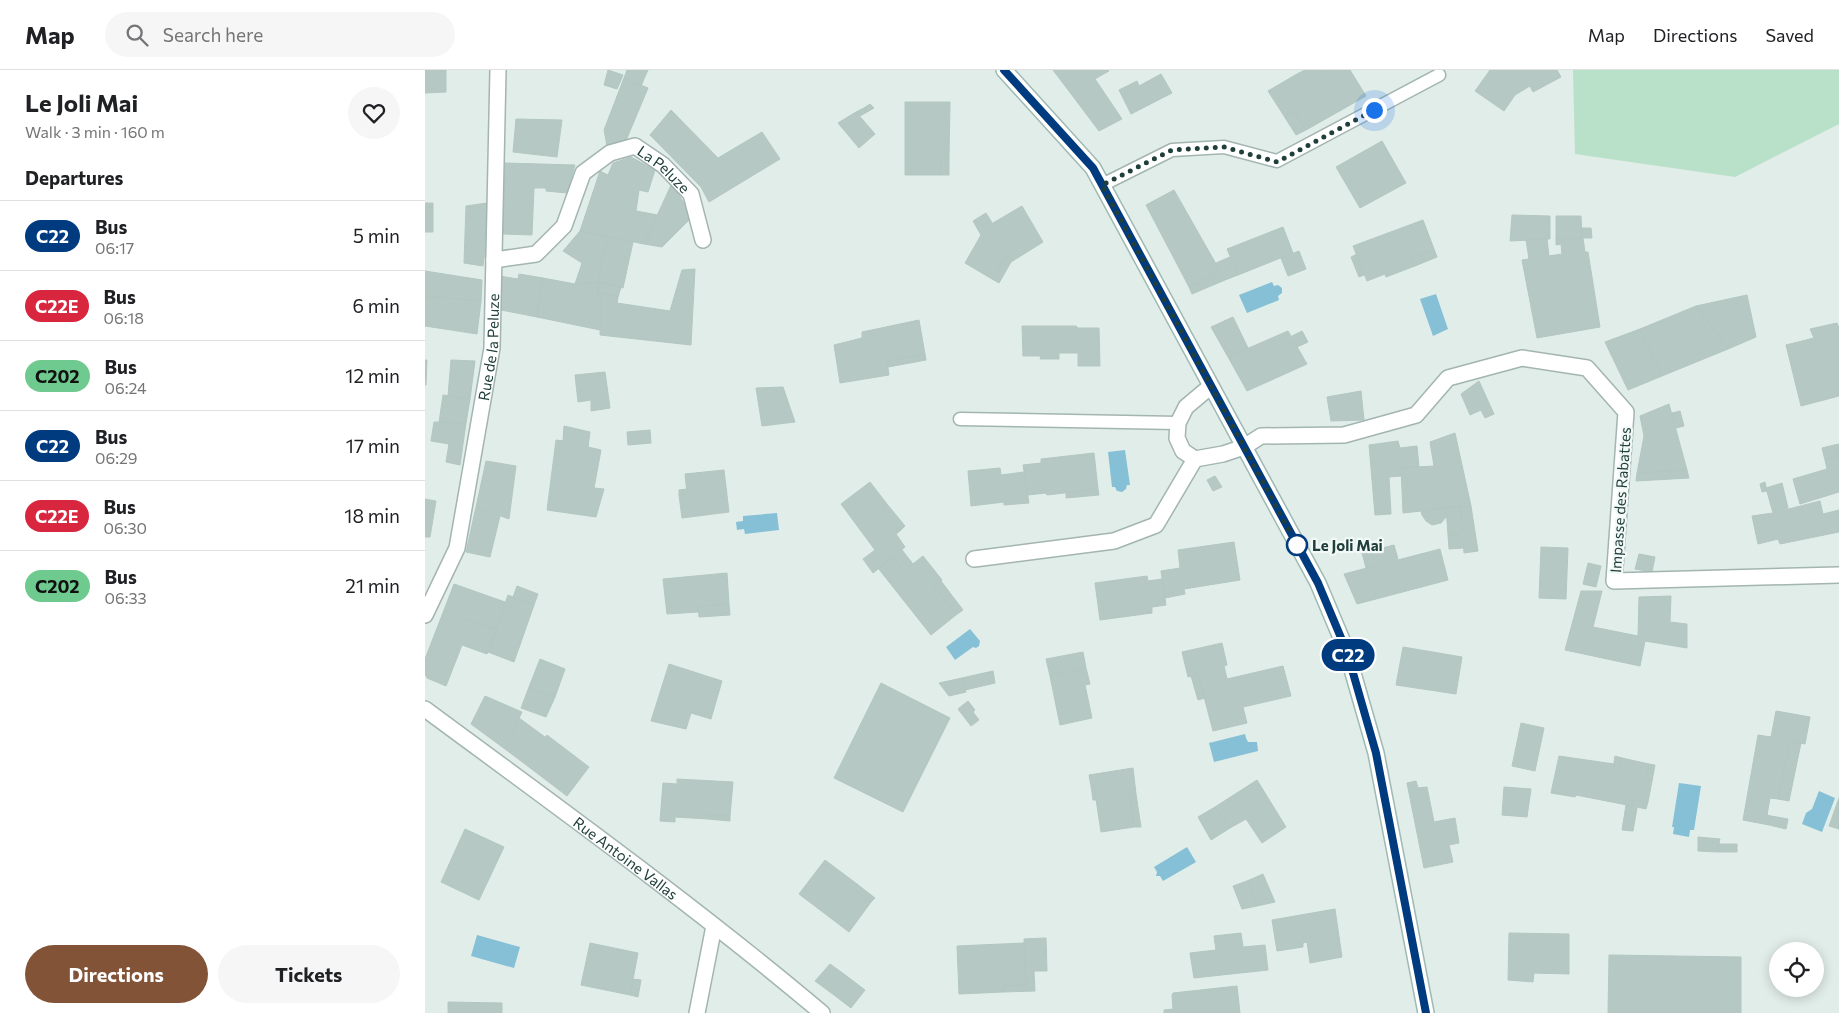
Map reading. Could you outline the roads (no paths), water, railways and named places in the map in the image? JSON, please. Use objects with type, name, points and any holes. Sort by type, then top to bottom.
[{"type":"street","name":"Rue de la Peluze","points":[[425,615],[457,548],[492,348],[498,70]]},
{"type":"street","points":[[1004,70],[1093,168],[1318,583],[1347,652],[1376,753],[1426,1013]]},
{"type":"street","name":"La Peluze","points":[[494,260],[537,254],[564,226],[583,173],[610,153],[635,146],[663,165],[691,194],[703,240]]},
{"type":"street","name":"Impasse des Rabattes","points":[[1244,448],[1261,436],[1344,435],[1416,416],[1448,378],[1522,358],[1587,368],[1626,412],[1614,580],[1839,575]]},
{"type":"street","points":[[1211,386],[1186,407],[1178,423],[1177,438],[1183,451],[1195,459],[1244,448]]},
{"type":"street","points":[[974,559],[1114,541],[1156,525],[1195,459]]},
{"type":"street","name":"Rue Antoine Vallas","points":[[425,709],[613,847],[822,1013]]},
{"type":"street","points":[[697,1013],[714,926]]},
{"type":"lane","points":[[1102,185],[1172,150],[1224,147],[1277,162],[1439,75]]},
{"type":"lane","points":[[961,418],[1178,423]]},
{"type":"water","points":[[1272,282],[1274,286],[1278,285],[1282,288],[1282,293],[1278,296],[1279,300],[1247,313],[1239,295]]},
{"type":"water","points":[[1436,294],[1448,329],[1433,336],[1420,299]]},
{"type":"water","points":[[1125,450],[1130,485],[1127,485],[1126,489],[1122,492],[1112,487],[1108,452]]},
{"type":"water","points":[[777,513],[779,530],[745,534],[744,529],[737,530],[736,522],[743,521],[743,516]]},
{"type":"water","points":[[970,629],[980,641],[979,646],[973,647],[955,660],[946,647]]},
{"type":"water","points":[[1245,734],[1248,742],[1257,742],[1258,751],[1214,762],[1209,743]]},
{"type":"water","points":[[1679,783],[1701,786],[1694,830],[1690,830],[1689,837],[1673,834],[1674,827],[1672,827]]},
{"type":"water","points":[[1819,791],[1835,798],[1822,832],[1802,824],[1806,813],[1812,809]]},
{"type":"water","points":[[1187,847],[1196,862],[1163,881],[1160,876],[1156,876],[1157,872],[1154,867]]},
{"type":"water","points":[[477,935],[520,947],[514,968],[471,956]]},
{"type":"place","name":"Le Joli Mai","points":[[1297,545]]}]
